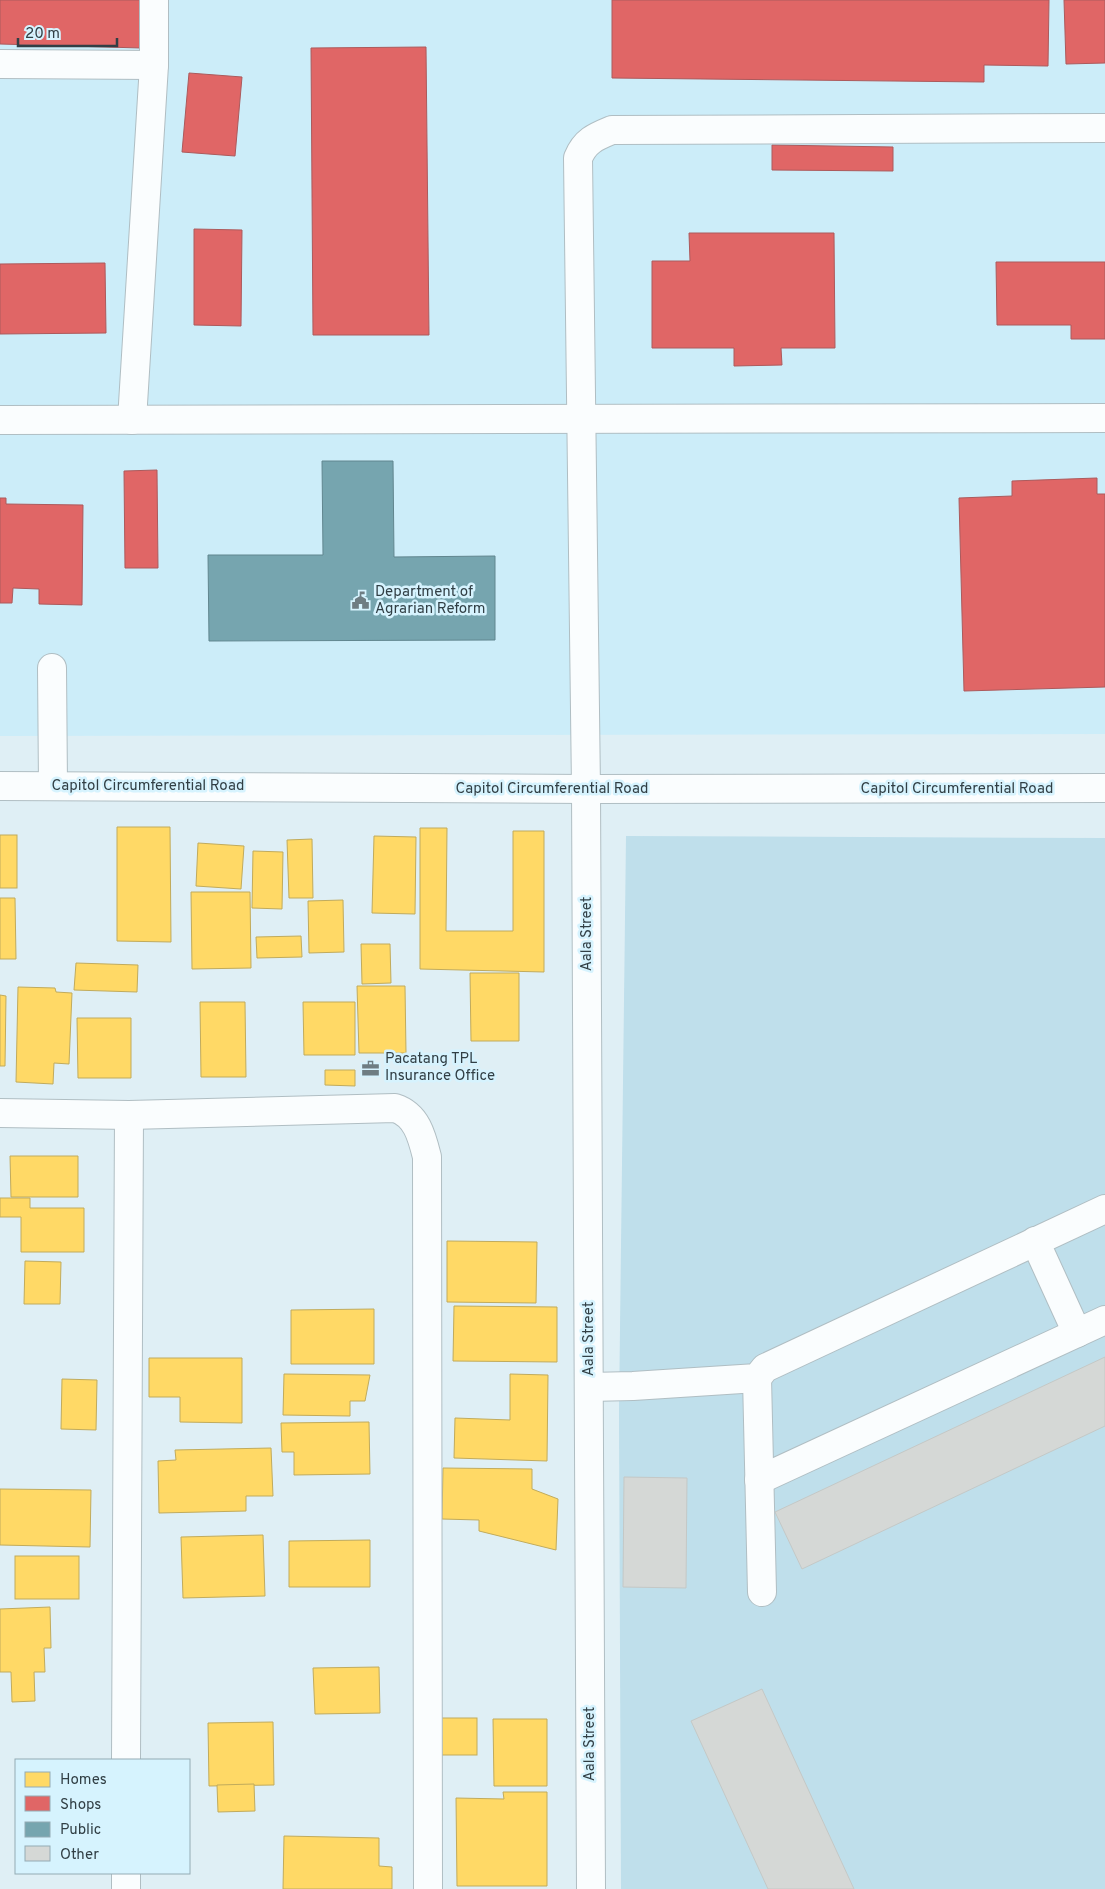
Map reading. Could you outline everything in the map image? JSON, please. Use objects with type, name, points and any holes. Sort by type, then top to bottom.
[{"type":"street","points":[[132,420],[154,65],[154,0]]},
{"type":"street","points":[[0,64],[154,65]]},
{"type":"street","name":"Aala Street","points":[[591,1889],[586,789],[578,158],[583,145],[595,137],[612,130],[1105,128]]},
{"type":"street","points":[[0,420],[1105,418]]},
{"type":"street","points":[[52,668],[54,786]]},
{"type":"street","name":"Capitol Circumferential Road","points":[[0,786],[586,789],[1105,788]]},
{"type":"street","points":[[0,1114],[129,1114],[395,1108],[405,1111],[414,1122],[423,1139],[427,1157],[428,1889]]},
{"type":"street","points":[[126,1759],[129,1114]]},
{"type":"street","points":[[762,1592],[757,1378],[765,1368],[1105,1209]]},
{"type":"street","points":[[1035,1241],[1077,1332]]},
{"type":"street","points":[[759,1480],[1105,1320]]},
{"type":"street","points":[[589,1387],[757,1378]]},
{"type":"street","points":[[126,1874],[126,1889]]},
{"type":"shaded area","points":[[0,0],[1105,0],[1105,734],[0,736]]},
{"type":"shaded area","points":[[626,836],[1105,838],[1105,1889],[621,1889],[619,1411]]},
{"type":"building: Homes","points":[[117,827],[170,827],[171,942],[117,941]]},
{"type":"building: Homes","points":[[420,828],[447,828],[446,931],[513,931],[513,831],[544,831],[544,972],[420,969]]},
{"type":"building: Homes","points":[[0,835],[17,835],[17,888],[0,888]]},
{"type":"building: Homes","points":[[374,836],[416,837],[415,914],[372,913]]},
{"type":"building: Homes","points":[[312,839],[313,898],[289,898],[287,840]]},
{"type":"building: Homes","points":[[198,843],[244,846],[241,889],[196,886]]},
{"type":"building: Homes","points":[[253,851],[283,852],[282,909],[252,908]]},
{"type":"building: Homes","points":[[191,892],[250,892],[251,968],[192,969]]},
{"type":"building: Homes","points":[[0,898],[15,898],[16,959],[0,959]]},
{"type":"building: Homes","points":[[343,900],[344,952],[309,953],[308,901]]},
{"type":"building: Homes","points":[[301,936],[302,957],[257,958],[256,937]]},
{"type":"building: Homes","points":[[361,944],[390,944],[391,983],[362,984]]},
{"type":"building: Homes","points":[[76,963],[138,965],[137,992],[74,990]]},
{"type":"building: Homes","points":[[470,973],[519,973],[519,1041],[471,1041]]},
{"type":"building: Homes","points":[[357,986],[405,986],[406,1053],[359,1053]]},
{"type":"building: Homes","points":[[18,987],[55,988],[56,992],[72,993],[69,1064],[54,1063],[53,1084],[16,1082]]},
{"type":"building: Homes","points":[[0,995],[6,996],[5,1066],[0,1066]]},
{"type":"building: Homes","points":[[200,1002],[245,1002],[246,1077],[201,1077]]},
{"type":"building: Homes","points":[[303,1002],[355,1002],[355,1055],[304,1055]]},
{"type":"building: Homes","points":[[77,1018],[131,1018],[131,1078],[78,1078]]},
{"type":"building: Homes","points":[[325,1070],[355,1070],[355,1086],[325,1085]]},
{"type":"building: Homes","points":[[10,1156],[78,1156],[78,1197],[11,1197]]},
{"type":"building: Homes","points":[[0,1198],[30,1198],[30,1208],[84,1208],[84,1252],[21,1252],[21,1217],[0,1217]]},
{"type":"building: Homes","points":[[447,1241],[537,1242],[536,1303],[447,1302]]},
{"type":"building: Homes","points":[[25,1261],[61,1262],[60,1304],[24,1304]]},
{"type":"building: Homes","points":[[454,1306],[557,1307],[557,1362],[453,1361]]},
{"type":"building: Homes","points":[[374,1309],[374,1364],[291,1364],[291,1310]]},
{"type":"building: Homes","points":[[149,1358],[242,1358],[242,1423],[180,1422],[180,1397],[149,1397]]},
{"type":"building: Homes","points":[[284,1374],[370,1375],[365,1401],[350,1401],[350,1416],[283,1415]]},
{"type":"building: Homes","points":[[510,1374],[548,1375],[547,1461],[454,1458],[455,1418],[510,1420]]},
{"type":"building: Homes","points":[[62,1379],[97,1380],[96,1430],[61,1429]]},
{"type":"building: Homes","points":[[369,1422],[370,1474],[294,1475],[294,1452],[282,1452],[281,1423]]},
{"type":"building: Homes","points":[[271,1448],[273,1496],[246,1496],[246,1511],[159,1513],[158,1461],[176,1460],[175,1450]]},
{"type":"building: Homes","points":[[443,1468],[532,1469],[532,1489],[558,1499],[556,1550],[479,1531],[479,1520],[442,1519]]},
{"type":"building: Homes","points":[[0,1489],[91,1490],[90,1547],[0,1545]]},
{"type":"building: Homes","points":[[263,1535],[265,1596],[183,1598],[181,1537]]},
{"type":"building: Homes","points":[[370,1540],[370,1587],[289,1587],[289,1541]]},
{"type":"building: Homes","points":[[15,1556],[79,1556],[79,1599],[15,1599]]},
{"type":"building: Homes","points":[[50,1607],[51,1648],[44,1648],[45,1672],[34,1672],[35,1701],[12,1702],[11,1672],[0,1672],[0,1609]]},
{"type":"building: Homes","points":[[379,1667],[380,1713],[315,1714],[313,1668]]},
{"type":"building: Homes","points":[[441,1718],[477,1718],[477,1755],[441,1755]]},
{"type":"building: Homes","points":[[493,1719],[547,1719],[547,1786],[494,1786]]},
{"type":"building: Homes","points":[[273,1722],[274,1785],[209,1786],[208,1723]]},
{"type":"building: Homes","points":[[254,1784],[255,1811],[218,1812],[217,1785]]},
{"type":"building: Homes","points":[[503,1792],[547,1792],[547,1886],[457,1886],[456,1798],[504,1799]]},
{"type":"building: Homes","points":[[284,1836],[379,1838],[379,1866],[392,1867],[392,1889],[283,1889]]},
{"type":"building: Shops","points":[[0,0],[142,0],[141,48],[0,44]]},
{"type":"building: Shops","points":[[612,0],[1049,0],[1048,66],[984,65],[984,82],[612,78]]},
{"type":"building: Shops","points":[[1064,0],[1105,0],[1105,63],[1066,64]]},
{"type":"building: Shops","points":[[426,47],[429,335],[313,335],[311,48]]},
{"type":"building: Shops","points":[[189,73],[242,77],[235,156],[182,152]]},
{"type":"building: Shops","points":[[772,145],[893,147],[893,171],[772,170]]},
{"type":"building: Shops","points":[[194,229],[242,230],[241,326],[194,325]]},
{"type":"building: Shops","points":[[689,233],[834,233],[835,348],[781,348],[782,365],[734,366],[734,348],[652,348],[652,261],[690,261]]},
{"type":"building: Shops","points":[[996,262],[1105,262],[1105,339],[1071,339],[1071,325],[997,325]]},
{"type":"building: Shops","points":[[105,263],[106,333],[0,334],[0,264]]},
{"type":"building: Shops","points":[[157,470],[158,568],[125,568],[124,471]]},
{"type":"building: Shops","points":[[1097,478],[1097,494],[1105,494],[1105,687],[964,691],[959,498],[1012,496],[1012,481]]},
{"type":"building: Shops","points":[[0,498],[6,498],[6,504],[83,505],[82,605],[39,604],[39,589],[13,588],[12,603],[0,603]]},
{"type":"building: Public","points":[[322,461],[393,461],[394,557],[495,556],[495,640],[209,641],[208,555],[323,555]]},
{"type":"building: Other","points":[[1105,1357],[1105,1426],[802,1569],[775,1512]]},
{"type":"building: Other","points":[[624,1477],[687,1478],[686,1588],[623,1587]]},
{"type":"building: Other","points":[[762,1689],[854,1889],[768,1889],[691,1721]]},
{"type":"place","name":"Department of Agrarian Reform","points":[[361,601]]},
{"type":"place","name":"Pacatang TPL Insurance Office","points":[[371,1068]]}]
